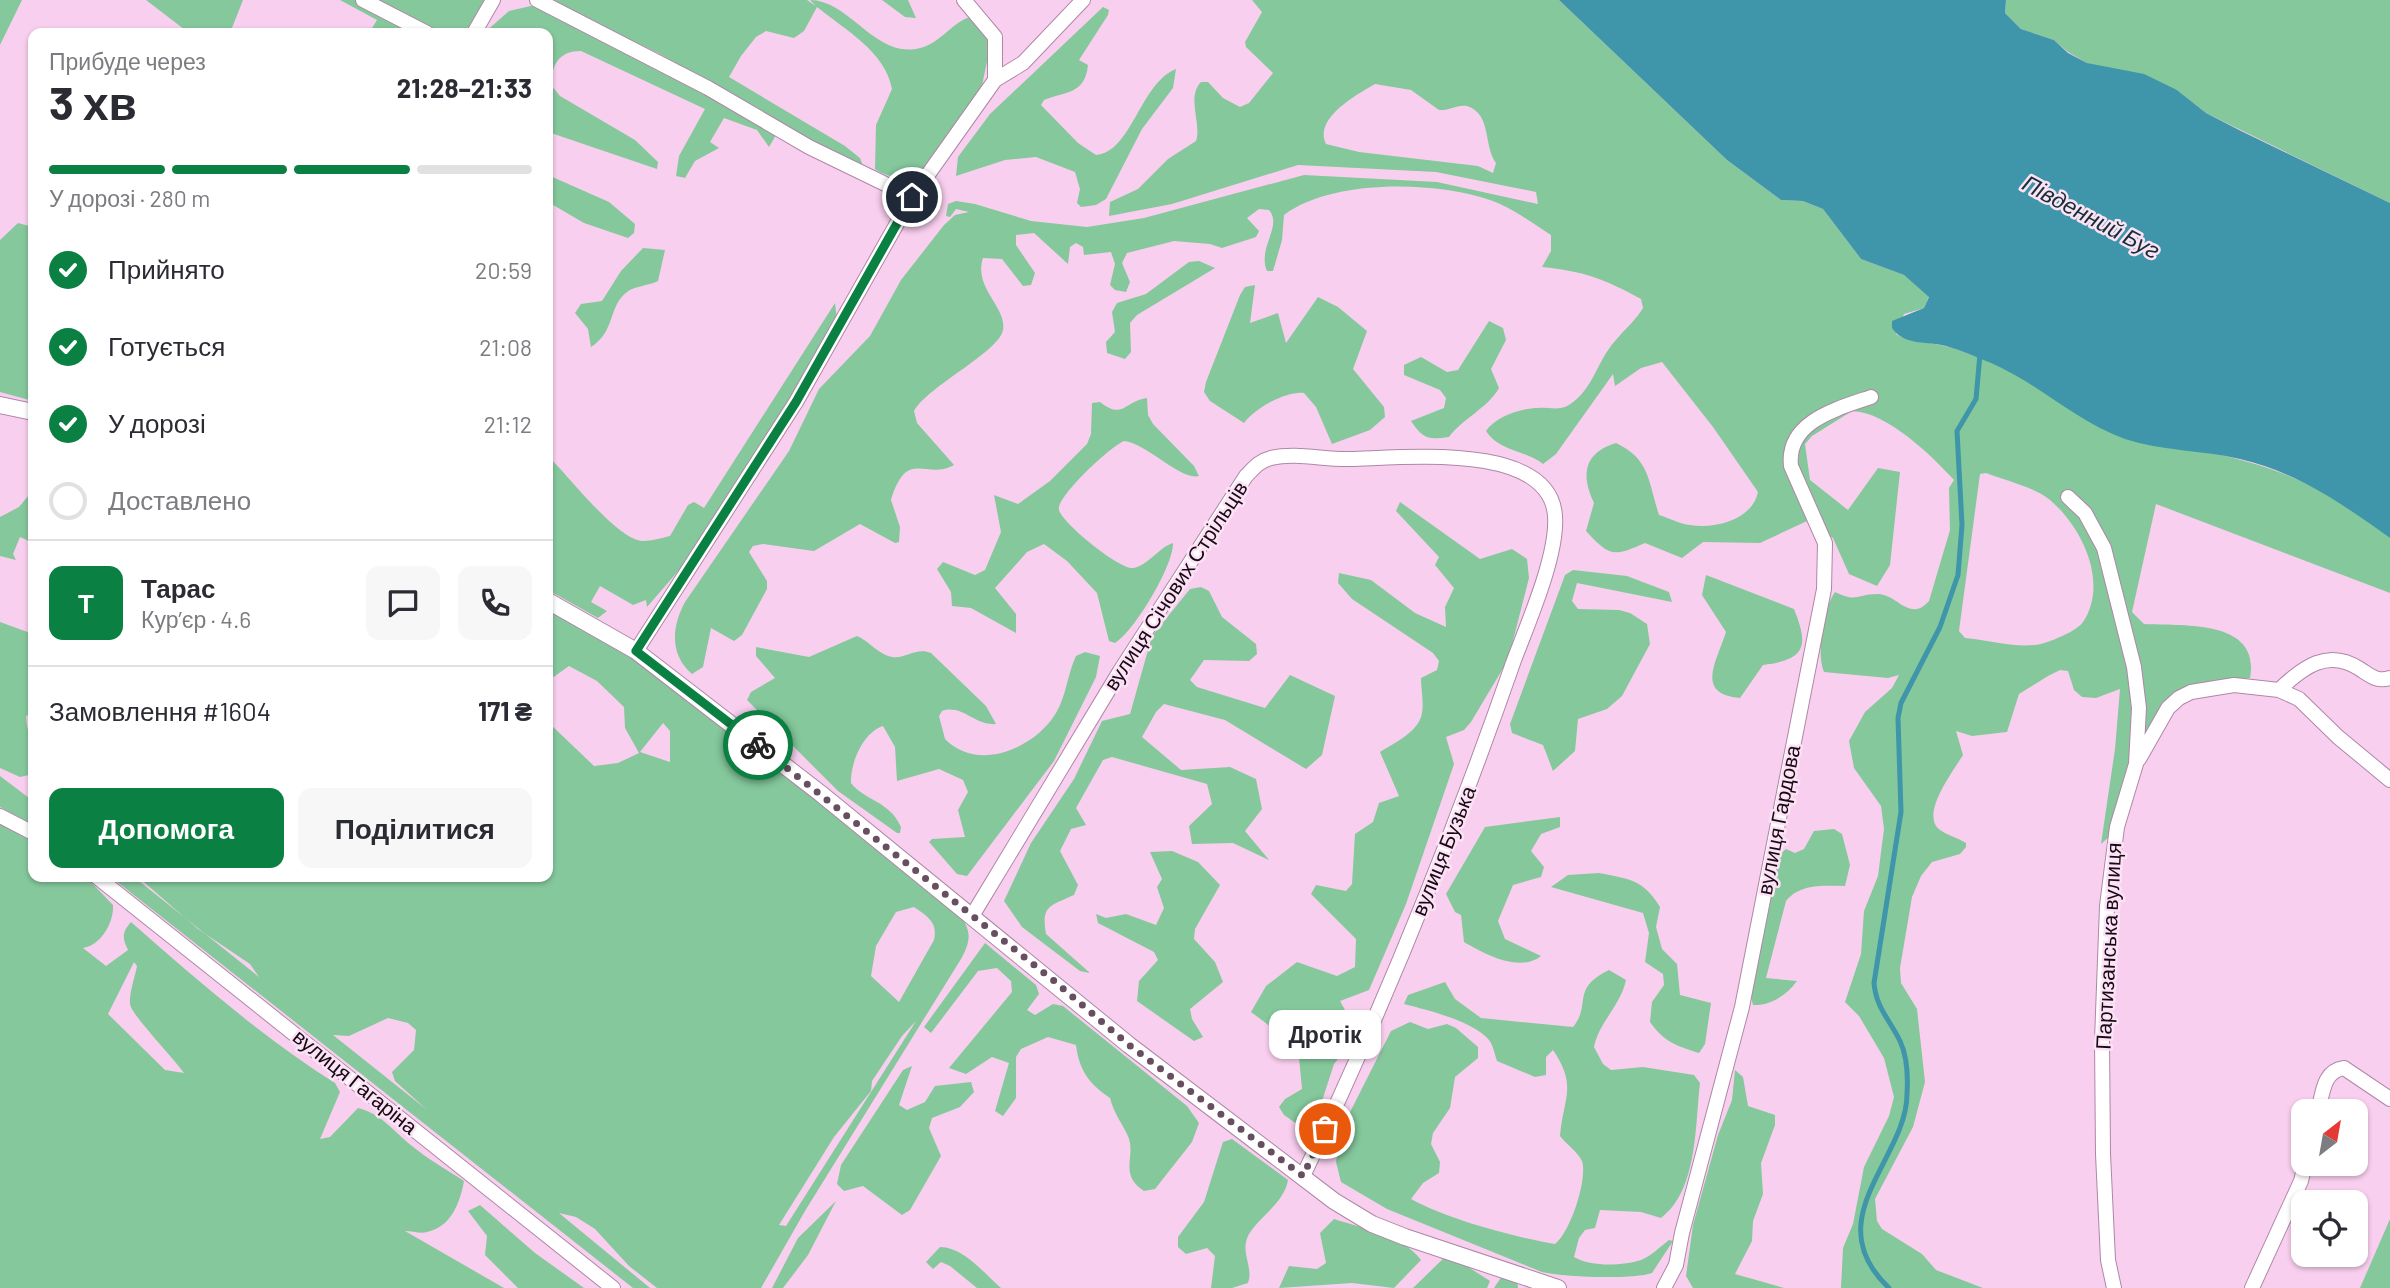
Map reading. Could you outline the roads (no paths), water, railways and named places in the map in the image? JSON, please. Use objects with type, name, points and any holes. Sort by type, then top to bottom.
[{"type":"street","points":[[363,0],[417,28]]},
{"type":"street","points":[[537,0],[708,88],[809,147],[912,197]]},
{"type":"street","points":[[964,0],[995,37],[995,80]]},
{"type":"street","points":[[636,651],[796,402],[912,197],[995,80],[1023,63],[1083,0]]},
{"type":"street","points":[[477,28],[494,1]]},
{"type":"street","name":"вулиця Гардова","points":[[1664,1288],[1676,1265],[1682,1233],[1742,1007],[1824,589],[1825,543],[1791,466],[1790,453],[1796,435],[1805,426],[1843,406],[1871,397]]},
{"type":"street","points":[[0,405],[28,411]]},
{"type":"street","name":"вулиця Січових Стрільців","points":[[972,916],[1120,671],[1246,476],[1258,463],[1282,457],[1347,459],[1432,455],[1461,458],[1529,475],[1550,497],[1555,515]]},
{"type":"street","name":"Партизанська вулиця","points":[[2068,497],[2085,513],[2096,531],[2108,561],[2134,667],[2139,708],[2136,764],[2116,827],[2107,906],[2102,1040],[2103,1154],[2108,1260],[2114,1288]]},
{"type":"street","name":"вулиця Бузька","points":[[1303,1176],[1348,1082],[1461,813],[1543,578],[1555,515]]},
{"type":"street","points":[[553,604],[636,651],[820,793],[1129,1045],[1303,1176],[1372,1224],[1558,1288]]},
{"type":"street","points":[[2279,690],[2305,668],[2326,659],[2338,658],[2375,680],[2390,678]]},
{"type":"street","points":[[2136,764],[2168,708],[2191,692],[2234,685],[2279,690],[2307,704],[2338,737],[2390,780]]},
{"type":"street","points":[[0,816],[28,830]]},
{"type":"street","name":"вулиця Гагаріна","points":[[103,882],[613,1288]]},
{"type":"street","points":[[2321,1099],[2327,1076],[2344,1068],[2390,1099]]},
{"type":"street","points":[[2252,1288],[2302,1176]]},
{"type":"water","name":"Південний Буг","points":[[1559,0],[2006,0],[2005,13],[2021,29],[2054,40],[2068,53],[2087,63],[2144,74],[2177,90],[2206,113],[2390,203],[2390,538],[2319,491],[2281,472],[2240,459],[2125,439],[2090,422],[1991,363],[1946,346],[1903,338],[1892,328],[1892,321],[1924,308],[1929,297],[1904,275],[1861,259],[1823,209],[1803,201],[1781,200],[1727,160]]},
{"type":"waterway","points":[[1889,1288],[1869,1263],[1861,1238],[1863,1213],[1903,1118],[1907,1094],[1907,1067],[1902,1047],[1880,1007],[1874,983],[1901,812],[1898,718],[1901,703],[1940,627],[1958,575],[1962,525],[1957,431],[1976,399],[1980,354]]},
{"type":"place","name":"Дротік","points":[[1325,1129]]}]
